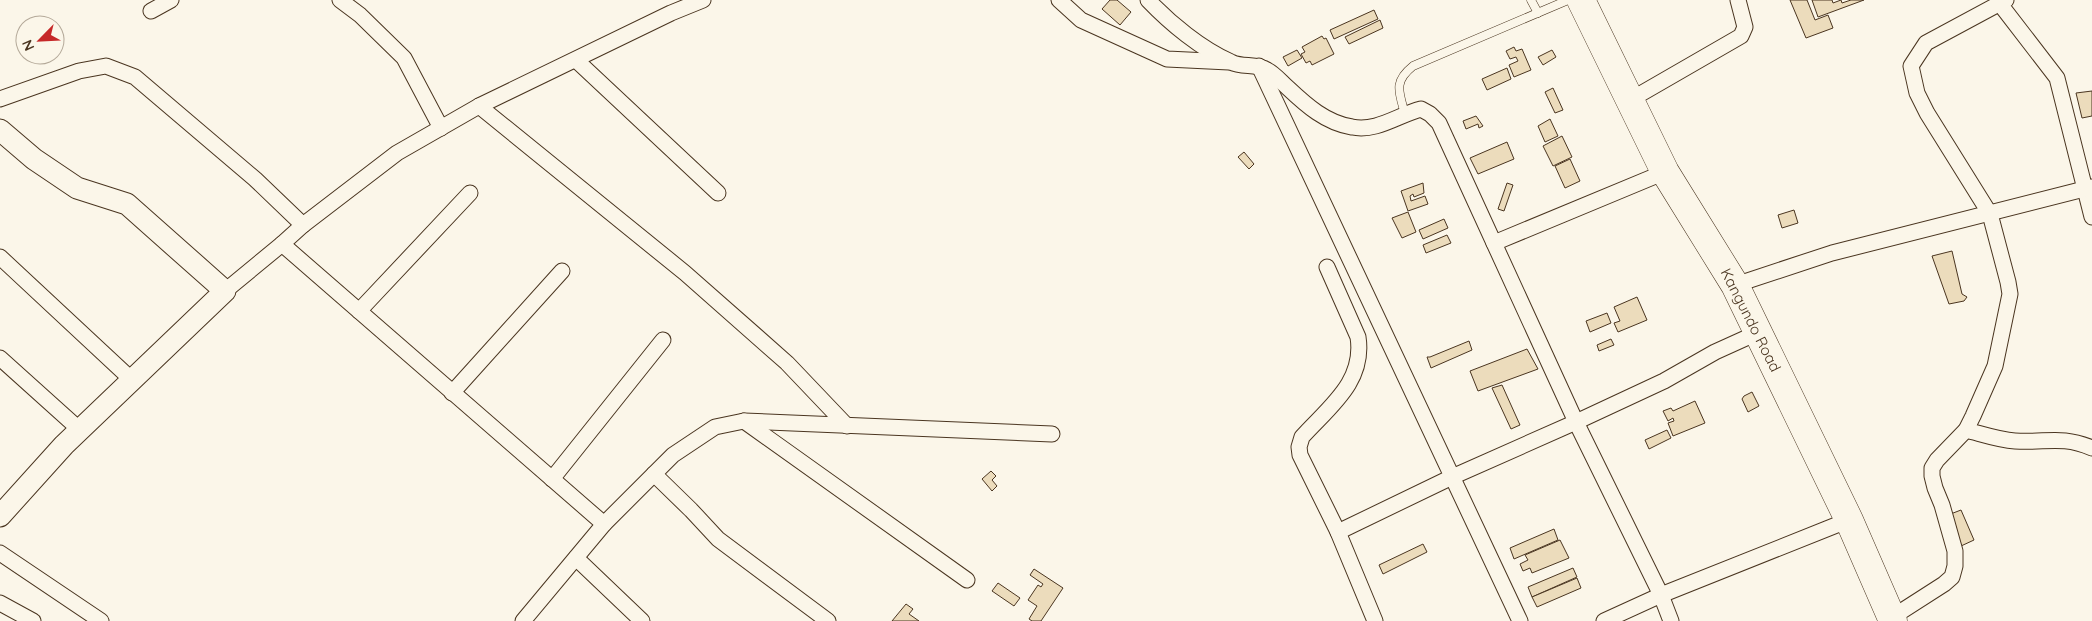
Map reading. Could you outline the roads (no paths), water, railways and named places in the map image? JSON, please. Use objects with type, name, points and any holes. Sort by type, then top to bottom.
[{"type":"highway","name":"Kangundo Road","points":[[1581,0],[1665,172],[1736,285],[1849,520],[1892,619]]},
{"type":"street","points":[[151,11],[171,0]]},
{"type":"street","points":[[340,0],[360,15],[404,58],[441,128]]},
{"type":"street","points":[[0,516],[80,430],[225,291],[303,225],[397,153],[480,106],[671,13],[703,0]]},
{"type":"street","points":[[1059,0],[1081,20],[1167,59],[1231,62]]},
{"type":"street","points":[[1148,0],[1178,28],[1231,62],[1239,65],[1259,66],[1269,71],[1318,113],[1334,122],[1352,127],[1370,128],[1421,109],[1439,122],[1576,422],[1671,621]]},
{"type":"street","points":[[1630,100],[1741,36],[1745,27],[1738,0]]},
{"type":"street","points":[[1892,619],[1952,577],[1955,566],[1955,551],[1932,476],[1932,468],[1937,460],[1966,430],[1995,366],[2010,294],[1990,214],[1927,113],[1917,93],[1911,66],[1926,42],[2003,2],[2058,78],[2089,188],[2092,217]]},
{"type":"street","points":[[576,60],[718,193]]},
{"type":"street","points":[[0,99],[88,69],[106,66],[135,77],[256,179],[303,225]]},
{"type":"street","points":[[1259,66],[1520,621]]},
{"type":"street","points":[[480,106],[684,272],[787,363],[847,426]]},
{"type":"street","points":[[0,130],[34,159],[77,188],[127,204],[225,291]]},
{"type":"street","points":[[1494,243],[1665,172]]},
{"type":"street","points":[[1736,285],[1832,253],[2089,188]]},
{"type":"street","points":[[359,311],[470,193]]},
{"type":"street","points":[[282,244],[604,524]]},
{"type":"street","points":[[0,257],[132,380]]},
{"type":"street","points":[[1327,267],[1358,337],[1360,349],[1357,367],[1343,394],[1302,437],[1299,447],[1300,455],[1338,532],[1375,621]]},
{"type":"street","points":[[452,393],[562,270]]},
{"type":"street","points":[[1360,349],[1382,328]]},
{"type":"street","points":[[1338,532],[1452,477],[1664,381],[1716,352],[1758,333]]},
{"type":"street","points":[[552,479],[663,340]]},
{"type":"street","points":[[0,358],[80,430]]},
{"type":"street","points":[[744,421],[966,580]]},
{"type":"street","points":[[523,621],[604,524],[673,455],[715,427],[744,421],[1052,434]]},
{"type":"street","points":[[1966,430],[2012,440],[2056,439],[2077,442],[2092,448]]},
{"type":"street","points":[[654,474],[718,539],[828,621]]},
{"type":"street","points":[[1604,621],[1660,595],[1849,520]]},
{"type":"street","points":[[0,553],[100,621]]},
{"type":"street","points":[[576,558],[642,621]]},
{"type":"street","points":[[0,603],[33,621]]},
{"type":"lane","points":[[1531,0],[1538,13]]},
{"type":"lane","points":[[1405,114],[1398,89],[1402,75],[1413,66],[1568,0]]}]
